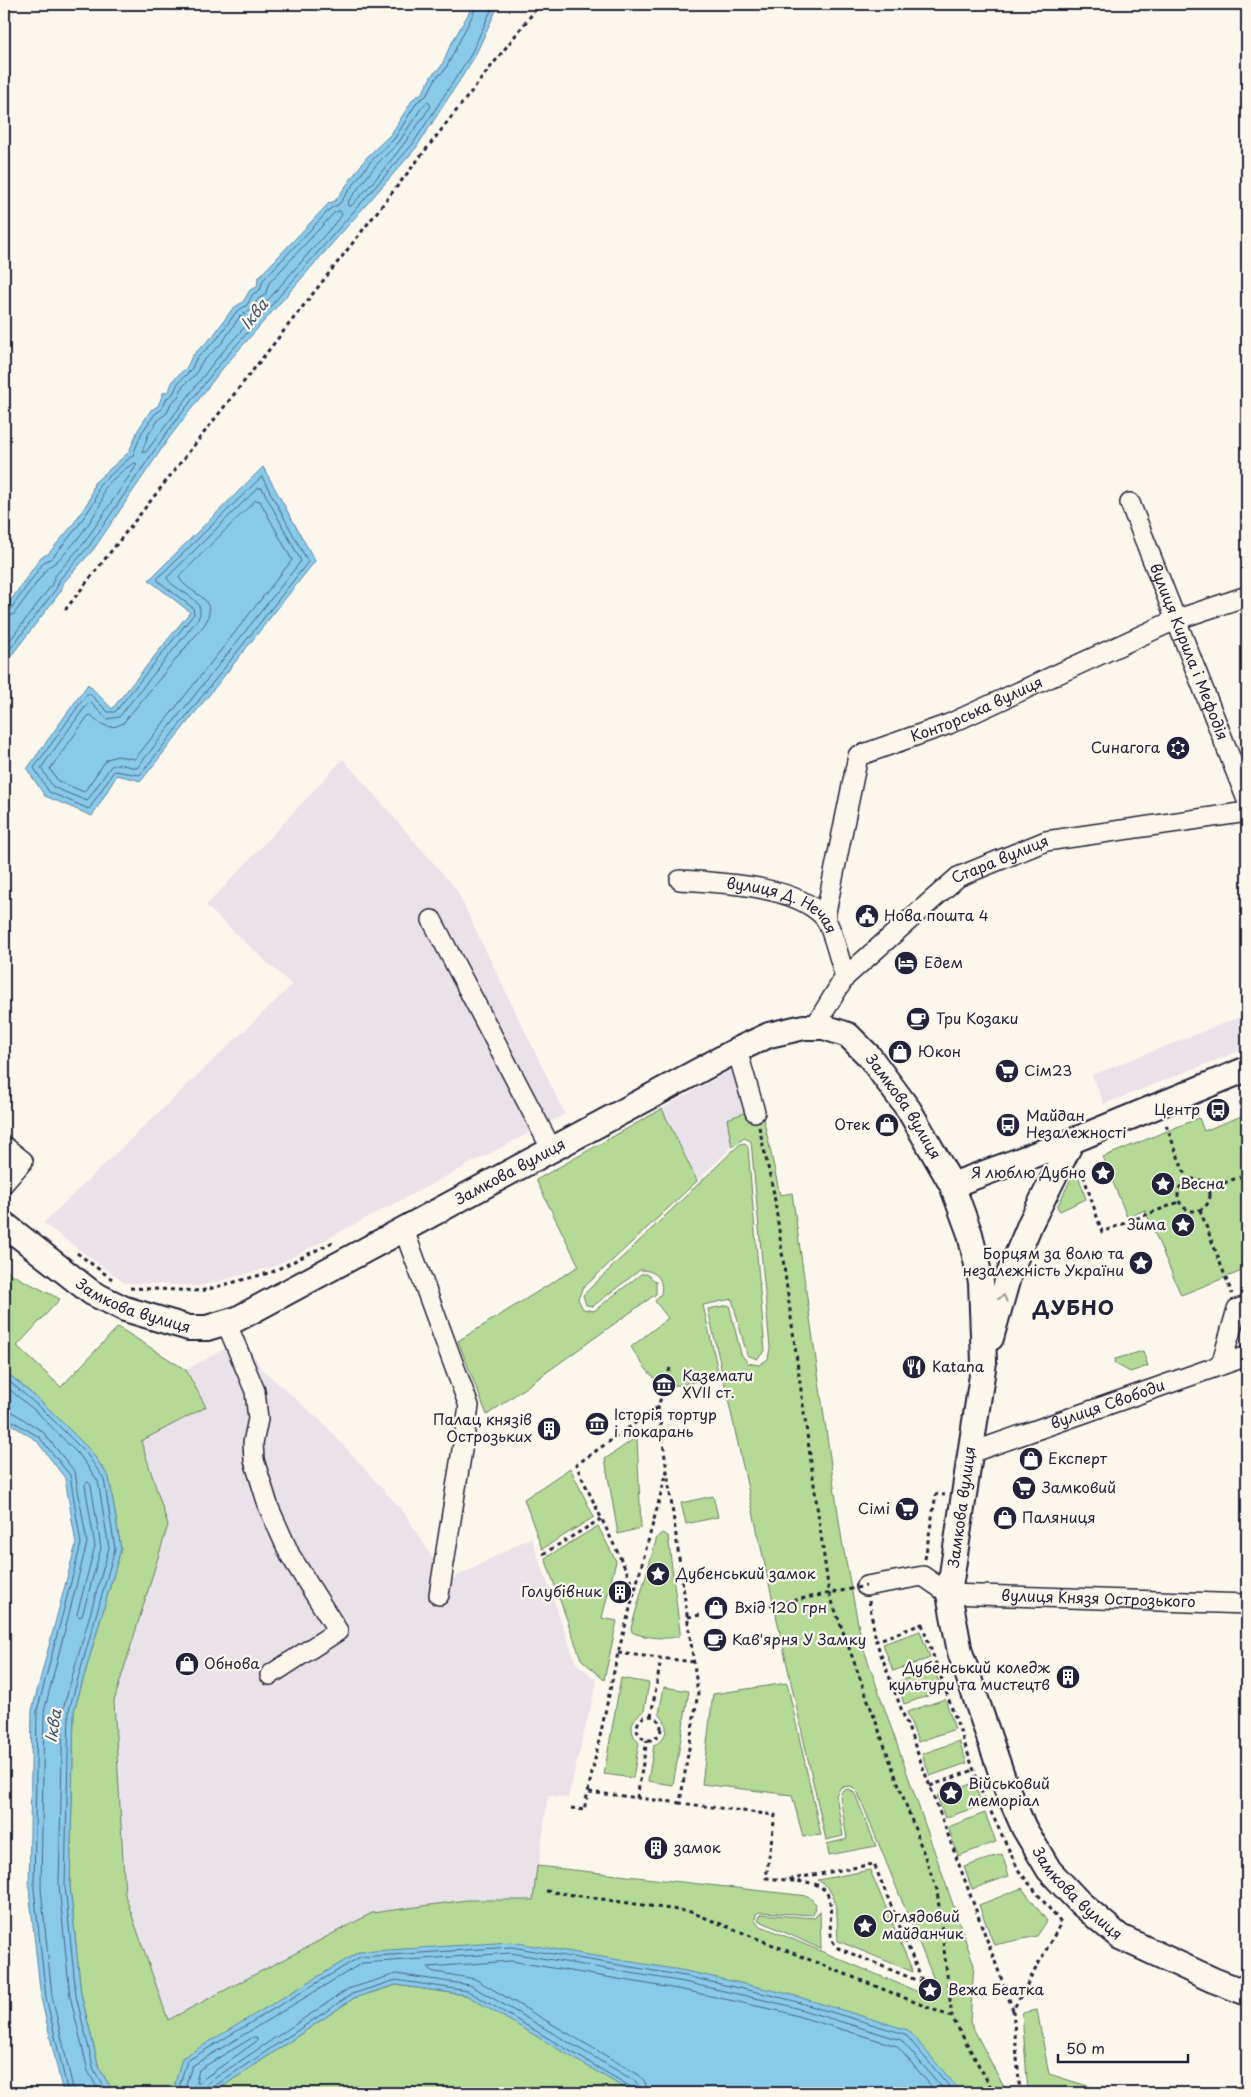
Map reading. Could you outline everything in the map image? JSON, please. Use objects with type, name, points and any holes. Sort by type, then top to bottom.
[{"type":"main road","name":"Замкова вулиця","points":[[4,1224],[92,1293],[125,1309],[189,1328],[207,1328],[244,1315],[736,1050],[780,1032],[815,1026],[832,1029],[848,1035],[869,1056],[909,1110],[952,1185],[970,1234],[981,1282],[984,1362],[949,1594],[960,1652],[1006,1787],[1024,1828],[1049,1870],[1080,1903],[1120,1937],[1213,1980],[1247,1993]]},
{"type":"main road","points":[[952,1185],[1072,1141],[1247,1069]]},
{"type":"main road","points":[[984,1362],[1010,1274],[1039,1206],[1072,1141]]},
{"type":"street","name":"вулиця Кирила і Мефодія","points":[[1130,504],[1247,800]]},
{"type":"street","name":"Конторська вулиця","points":[[825,917],[858,756],[950,724],[1175,620],[1247,596]]},
{"type":"street","name":"Стара вулиця","points":[[815,1026],[846,977],[958,876],[1046,841],[1247,812]]},
{"type":"street","name":"вулиця Д. Нечая","points":[[680,880],[764,890],[800,900],[825,917],[846,977]]},
{"type":"street","points":[[432,920],[552,1150]]},
{"type":"street","points":[[736,1050],[755,1112]]},
{"type":"street","points":[[4,1146],[23,1161],[4,1183]]},
{"type":"street","points":[[404,1230],[469,1406],[439,1595]]},
{"type":"street","points":[[1221,1365],[1242,1308]]},
{"type":"street","points":[[226,1322],[255,1391],[258,1419],[253,1443],[254,1460],[269,1508],[290,1555],[338,1631],[270,1674]]},
{"type":"street","name":"вулиця Свободи","points":[[970,1453],[1247,1356]]},
{"type":"street","points":[[866,1586],[923,1576],[949,1594]]},
{"type":"street","name":"вулиця Князя Острозького","points":[[949,1594],[1247,1604]]},
{"type":"path","points":[[65,610],[540,4]]},
{"type":"path","points":[[755,1112],[774,1194],[829,1593],[937,1890],[952,2016],[994,2093]]},
{"type":"path","points":[[1174,1122],[1165,1126],[1187,1180]]},
{"type":"path","points":[[1072,1141],[1102,1232],[1179,1202]]},
{"type":"path","points":[[1210,1189],[1247,1174]]},
{"type":"path","points":[[1187,1180],[1202,1180],[1210,1189],[1210,1199],[1200,1210],[1186,1209],[1179,1202],[1179,1187],[1187,1180]]},
{"type":"path","points":[[1200,1210],[1242,1308]]},
{"type":"path","points":[[125,1288],[201,1291],[272,1272],[343,1237]]},
{"type":"path","points":[[72,1249],[117,1282]]},
{"type":"path","points":[[670,1368],[658,1407],[698,1693],[680,1803]]},
{"type":"path","points":[[636,1589],[576,1465],[658,1407]]},
{"type":"path","points":[[571,1808],[584,1810],[618,1653],[668,1468]]},
{"type":"path","points":[[923,1576],[936,1494],[963,1498]]},
{"type":"path","points":[[543,1554],[601,1519]]},
{"type":"path","points":[[770,1605],[866,1586],[876,1641],[1013,2010],[1020,2093]]},
{"type":"path","points":[[688,1617],[701,1615]]},
{"type":"path","points":[[876,1641],[922,1624],[982,1793],[1019,1871],[1061,1923],[1013,2010]]},
{"type":"path","points":[[618,1653],[694,1662]]},
{"type":"path","points":[[651,1716],[661,1659]]},
{"type":"path","points":[[646,1716],[651,1716],[660,1722],[661,1727],[657,1737],[647,1740],[638,1734],[638,1723],[646,1716]]},
{"type":"path","points":[[637,1798],[647,1740]]},
{"type":"path","points":[[930,1786],[974,1770]]},
{"type":"path","points":[[589,1792],[775,1815],[766,1878],[817,1885],[826,1891],[829,1899],[832,1940],[838,1948],[923,1983],[874,1864],[786,1880]]},
{"type":"path","points":[[546,1891],[691,1912],[952,2016]]},
{"type":"shaded area","points":[[343,759],[456,889],[565,1114],[275,1266],[200,1286],[125,1283],[43,1223],[292,985],[206,906]]},
{"type":"shaded area","points":[[1247,1014],[1247,1048],[1104,1104],[1092,1075]]},
{"type":"shaded area","points":[[736,1067],[750,1111],[727,1119],[732,1147],[697,1181],[662,1109]]},
{"type":"shaded area","points":[[244,1338],[261,1368],[326,1426],[406,1515],[447,1582],[531,1537],[576,1663],[597,1681],[568,1798],[548,1795],[534,1900],[467,1900],[372,1913],[168,2021],[125,1895],[114,1700],[168,1525],[141,1441],[206,1407],[186,1370]]},
{"type":"green space","points":[[1247,1099],[1247,1269],[1181,1295],[1145,1210],[1127,1217],[1103,1157],[1199,1118],[1204,1131],[1244,1115],[1239,1102]]},
{"type":"green space","points":[[761,1107],[780,1195],[792,1193],[842,1541],[862,1644],[974,1965],[970,2022],[1007,2093],[213,2093],[354,1998],[396,1985],[466,1995],[596,2045],[358,1952],[175,2083],[176,2093],[114,2093],[99,2068],[81,1994],[70,1886],[74,1711],[121,1549],[109,1477],[90,1450],[45,1405],[4,1370],[4,1267],[9,1273],[60,1299],[17,1346],[61,1387],[118,1327],[186,1370],[206,1407],[141,1441],[168,1525],[114,1701],[125,1895],[168,2020],[372,1913],[467,1900],[533,1900],[537,1866],[808,1896],[816,1904],[813,1915],[760,1912],[756,1914],[755,1921],[761,1926],[928,1996],[936,1995],[937,1987],[858,1793],[851,1786],[841,1787],[836,1795],[843,1836],[826,1840],[708,1309],[729,1305],[741,1354],[748,1363],[759,1365],[768,1359],[770,1348],[751,1141],[744,1138],[732,1147],[727,1119]]},
{"type":"green space","points":[[662,1109],[697,1181],[582,1289],[578,1299],[583,1309],[594,1311],[641,1274],[647,1274],[656,1282],[656,1294],[487,1415],[458,1341],[579,1266],[536,1180]]},
{"type":"green space","points":[[745,1143],[748,1148],[765,1351],[757,1359],[747,1355],[732,1299],[703,1305],[719,1376],[687,1384],[667,1385],[651,1374],[631,1347],[668,1318],[655,1301],[661,1294],[662,1289],[658,1276],[646,1270],[640,1270],[593,1306],[586,1305],[583,1295],[740,1144]]},
{"type":"green space","points":[[1076,1169],[1086,1199],[1060,1211],[1057,1207]]},
{"type":"green space","points":[[1143,1351],[1148,1366],[1130,1372],[1114,1363],[1115,1359]]},
{"type":"green space","points":[[637,1437],[641,1528],[618,1534],[605,1459]]},
{"type":"green space","points":[[570,1468],[594,1517],[542,1549],[524,1499]]},
{"type":"green space","points":[[713,1496],[718,1517],[686,1524],[681,1503]]},
{"type":"green space","points":[[598,1526],[616,1561],[602,1618],[617,1621],[604,1680],[581,1659],[545,1558]]},
{"type":"green space","points":[[662,1533],[668,1536],[680,1632],[680,1635],[677,1637],[671,1638],[656,1638],[636,1634],[632,1632],[631,1628],[657,1537]]},
{"type":"green space","points":[[920,1631],[930,1658],[893,1671],[883,1644]]},
{"type":"green space","points":[[934,1669],[942,1691],[904,1704],[897,1682]]},
{"type":"green space","points":[[621,1678],[649,1683],[644,1711],[633,1721],[632,1725],[633,1734],[639,1743],[633,1778],[604,1774]]},
{"type":"green space","points":[[787,1683],[821,1835],[803,1837],[792,1795],[702,1784],[713,1694]]},
{"type":"green space","points":[[664,1687],[689,1691],[673,1785],[648,1781],[654,1745],[662,1739],[666,1731],[665,1722],[659,1714]]},
{"type":"green space","points":[[945,1699],[955,1729],[918,1742],[907,1712]]},
{"type":"green space","points":[[959,1741],[967,1763],[930,1776],[922,1754]]},
{"type":"green space","points":[[974,1783],[982,1805],[945,1818],[937,1796]]},
{"type":"green space","points":[[850,1789],[855,1794],[876,1846],[829,1855],[827,1844],[847,1839],[840,1796],[843,1790]]},
{"type":"green space","points":[[985,1813],[996,1842],[958,1856],[948,1827]]},
{"type":"green space","points":[[1002,1854],[1009,1876],[972,1889],[964,1867]]},
{"type":"green space","points":[[870,1870],[913,1972],[838,1941],[837,1914],[834,1899],[831,1892],[818,1880]]},
{"type":"green space","points":[[1022,1888],[1047,1921],[1037,1936],[994,1945],[979,1905]]},
{"type":"green space","points":[[820,1910],[821,1949],[758,1920],[761,1914],[815,1918]]},
{"type":"green space","points":[[1037,2010],[1049,2074],[1110,2093],[1028,2093],[1022,2013]]},
{"type":"water","name":"Іква","points":[[474,4],[499,4],[474,58],[416,148],[222,369],[169,438],[93,550],[64,582],[61,591],[4,665],[4,610],[41,557],[48,554],[72,526],[90,499],[94,483],[129,452],[138,430],[151,410],[158,406],[163,393],[169,391],[173,380],[187,367],[192,356],[213,336],[233,308],[243,302],[250,290],[257,287],[258,278],[329,203],[335,201],[367,157],[391,134],[413,99],[423,92],[432,75],[441,67],[450,46]]},
{"type":"water","points":[[263,467],[315,561],[141,781],[117,775],[92,816],[45,796],[27,769],[88,684],[112,709],[190,612],[149,580]]},
{"type":"water","name":"Іква","points":[[4,1370],[45,1405],[90,1450],[109,1477],[121,1549],[74,1711],[70,1886],[81,1994],[99,2068],[114,2093],[63,2093],[41,1998],[29,1889],[32,1710],[76,1544],[65,1478],[36,1440],[4,1420]]},
{"type":"water","points":[[511,1942],[686,1971],[789,1994],[908,2030],[962,2093],[633,2093],[466,1995],[396,1985],[354,1998],[213,2093],[176,2093],[175,2083],[182,2058],[359,1952]]},
{"type":"place","name":"Синагога","points":[[1178,748]]},
{"type":"place","name":"Нова пошта 4","points":[[867,916]]},
{"type":"place","name":"Едем","points":[[906,963]]},
{"type":"place","name":"Три Козаки","points":[[918,1019]]},
{"type":"place","name":"Юкон","points":[[900,1052]]},
{"type":"place","name":"Сім23","points":[[1007,1071]]},
{"type":"place","name":"Центр","points":[[1218,1110]]},
{"type":"place","name":"Отек","points":[[887,1125]]},
{"type":"place","name":"Майдан Незалежності","points":[[1008,1125]]},
{"type":"place","name":"Я люблю Дубно","points":[[1103,1173]]},
{"type":"place","name":"Весна","points":[[1163,1184]]},
{"type":"place","name":"Зима","points":[[1183,1225]]},
{"type":"place","name":"Борцям за волю та незалежність України","points":[[1141,1263]]},
{"type":"place","name":"Katana","points":[[914,1367]]},
{"type":"place","name":"Каземати XVII ст.","points":[[664,1385]]},
{"type":"place","name":"Історія тортур і покарань","points":[[597,1424]]},
{"type":"place","name":"Палац князів Острозьких","points":[[549,1429]]},
{"type":"place","name":"Експерт","points":[[1031,1459]]},
{"type":"place","name":"Замковий","points":[[1024,1488]]},
{"type":"place","name":"Сімі","points":[[907,1509]]},
{"type":"place","name":"Паляниця","points":[[1005,1518]]},
{"type":"place","name":"Дубенський замок","points":[[658,1574]]},
{"type":"place","name":"Голубівник","points":[[620,1592]]},
{"type":"place","name":"Вхід 120 грн","points":[[716,1608]]},
{"type":"place","name":"Кав'ярня У Замку","points":[[715,1640]]},
{"type":"place","name":"Обнова","points":[[187,1664]]},
{"type":"place","name":"Дубенський коледж культури та мистецтв","points":[[1068,1677]]},
{"type":"place","name":"Військовий меморіал","points":[[951,1793]]},
{"type":"place","name":"замок","points":[[656,1848]]},
{"type":"place","name":"Оглядовий майданчик","points":[[865,1926]]},
{"type":"place","name":"Вежа Беатка","points":[[930,1990]]},
{"type":"district","name":"ДУБНО","points":[[1074,1308]]}]
